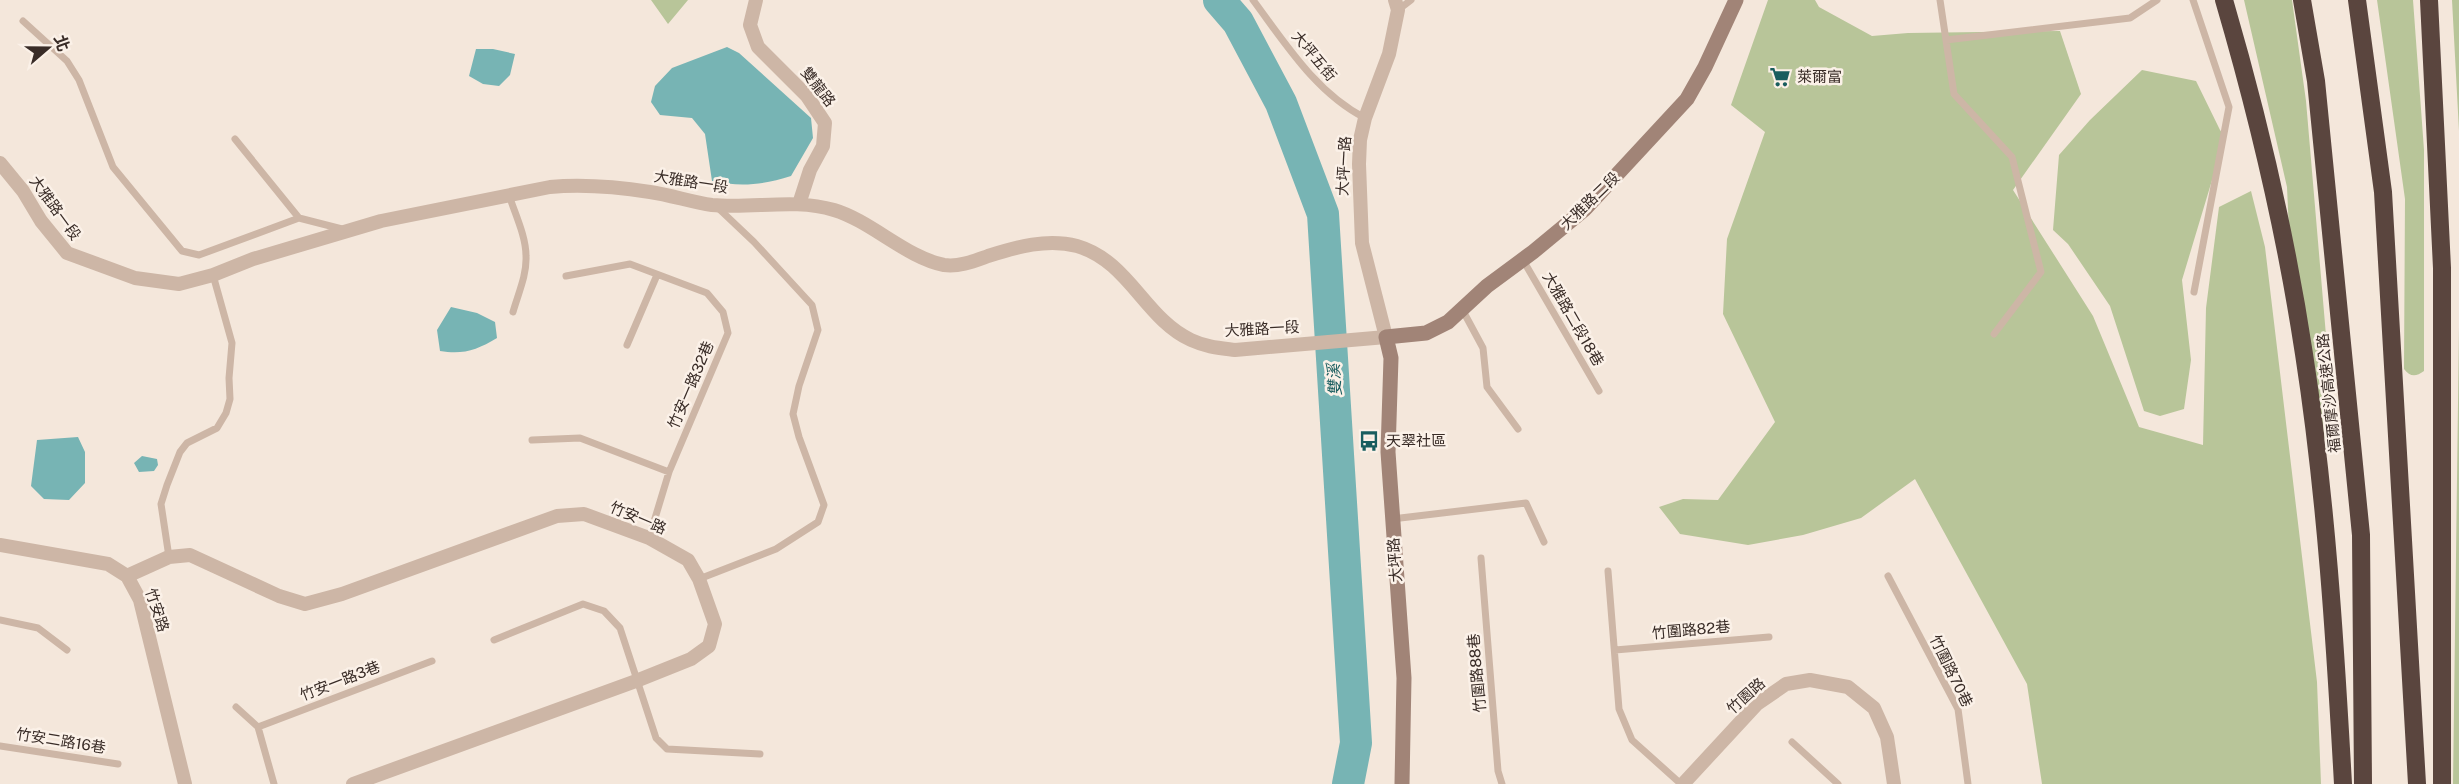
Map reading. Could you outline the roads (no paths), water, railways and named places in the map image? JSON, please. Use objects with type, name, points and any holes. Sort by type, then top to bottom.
[{"type":"highway","points":[[2224,0],[2274,194],[2304,353],[2322,498],[2336,660],[2343,784]]},
{"type":"highway","name":"福爾摩沙高速公路","points":[[2302,0],[2316,81],[2361,536],[2364,784]]},
{"type":"highway","points":[[2357,0],[2383,192],[2417,784]]},
{"type":"highway","points":[[2429,0],[2442,268],[2442,784]]},
{"type":"street","name":"雙龍路","points":[[756,0],[750,25],[758,47],[807,96],[825,123],[823,146],[810,170],[799,204]]},
{"type":"street","name":"大雅路二段","points":[[1386,336],[1426,333],[1448,322],[1487,286],[1585,209],[1687,99],[1705,67],[1736,0]]},
{"type":"street","name":"大坪一路","points":[[1386,336],[1362,243],[1359,164],[1360,140],[1365,118],[1386,62],[1396,5]]},
{"type":"street","name":"大雅路一段","points":[[0,163],[67,253],[135,278],[179,284],[213,275],[253,259],[381,221],[509,195],[572,185],[650,192],[714,205],[799,204],[836,211],[945,265],[965,264],[1030,244],[1054,243],[1078,246],[1099,256],[1116,268],[1171,327],[1190,340],[1212,348],[1236,350],[1386,336]]},
{"type":"street","name":"大坪路","points":[[1386,336],[1391,358],[1388,452],[1404,678],[1402,784]]},
{"type":"street","name":"竹安一路","points":[[127,576],[169,557],[190,555],[279,596],[305,603],[342,594],[557,516],[584,514],[649,538],[688,560],[699,579],[715,624],[709,646],[691,659],[353,784]]},
{"type":"street","name":"竹安路","points":[[0,545],[108,564],[127,576],[140,600],[185,784]]},
{"type":"street","name":"竹園路","points":[[1682,784],[1757,704],[1786,684],[1810,680],[1848,687],[1874,708],[1887,737],[1894,784]]},
{"type":"lane","name":"大坪五街","points":[[1253,0],[1286,46],[1323,89],[1346,108],[1365,118]]},
{"type":"lane","points":[[1396,5],[1412,0]]},
{"type":"lane","points":[[1940,0],[1954,94],[2012,157],[2040,272],[1994,334]]},
{"type":"lane","points":[[1946,40],[2130,18],[2157,0]]},
{"type":"lane","points":[[2193,0],[2229,107],[2194,292]]},
{"type":"lane","points":[[22,21],[68,61],[79,80],[113,167],[182,251],[199,255],[299,218],[348,231]]},
{"type":"lane","points":[[235,139],[299,218]]},
{"type":"lane","points":[[509,195],[520,227],[526,255],[523,280],[513,312]]},
{"type":"lane","points":[[699,579],[776,549],[818,522],[824,505],[802,447],[793,414],[799,386],[818,330],[812,305],[754,242],[714,205]]},
{"type":"lane","name":"大雅路二段18巷","points":[[1523,260],[1599,391]]},
{"type":"lane","name":"竹安一路32巷","points":[[566,276],[630,264],[707,293],[723,312],[728,333],[669,472],[649,538]]},
{"type":"lane","points":[[169,557],[161,504],[171,474],[180,452],[187,443],[217,428],[226,413],[230,399],[232,343],[213,275]]},
{"type":"lane","points":[[627,345],[657,275]]},
{"type":"lane","points":[[1462,309],[1483,348],[1486,387],[1518,429]]},
{"type":"lane","points":[[532,440],[580,438],[669,472]]},
{"type":"lane","points":[[1392,519],[1526,503],[1544,542]]},
{"type":"lane","name":"竹圍路88巷","points":[[1481,558],[1498,771],[1502,784]]},
{"type":"lane","points":[[1608,571],[1619,709],[1632,740],[1682,784]]},
{"type":"lane","name":"竹圍路70巷","points":[[1888,576],[1958,709],[1968,784]]},
{"type":"lane","points":[[494,640],[583,604],[604,611],[620,628],[656,738],[667,749],[760,754]]},
{"type":"lane","points":[[0,620],[38,628],[67,650]]},
{"type":"lane","name":"竹圍路82巷","points":[[1615,650],[1769,637]]},
{"type":"lane","name":"竹安一路3巷","points":[[258,727],[432,661]]},
{"type":"lane","points":[[236,707],[258,727],[274,784]]},
{"type":"lane","points":[[1792,742],[1838,784]]},
{"type":"lane","name":"竹安二路16巷","points":[[0,746],[118,764]]},
{"type":"water","points":[[727,47],[739,53],[811,118],[813,138],[791,176],[752,184],[712,181],[705,134],[692,118],[660,115],[651,102],[655,86],[672,68]]},
{"type":"water","points":[[476,49],[493,49],[515,54],[510,75],[499,86],[483,84],[469,76]]},
{"type":"water","points":[[451,307],[477,313],[495,322],[497,338],[470,350],[440,351],[437,330]]},
{"type":"water","points":[[78,437],[85,452],[85,483],[69,500],[44,499],[31,486],[37,440]]},
{"type":"water","points":[[142,456],[157,459],[158,465],[154,471],[139,472],[134,463]]},
{"type":"waterway","name":"雙溪","points":[[1219,0],[1238,22],[1281,103],[1323,214],[1356,743],[1348,784]]},
{"type":"place","name":"萊爾富","points":[[1780,77]]},
{"type":"place","name":"天翠社區","points":[[1369,441]]}]
